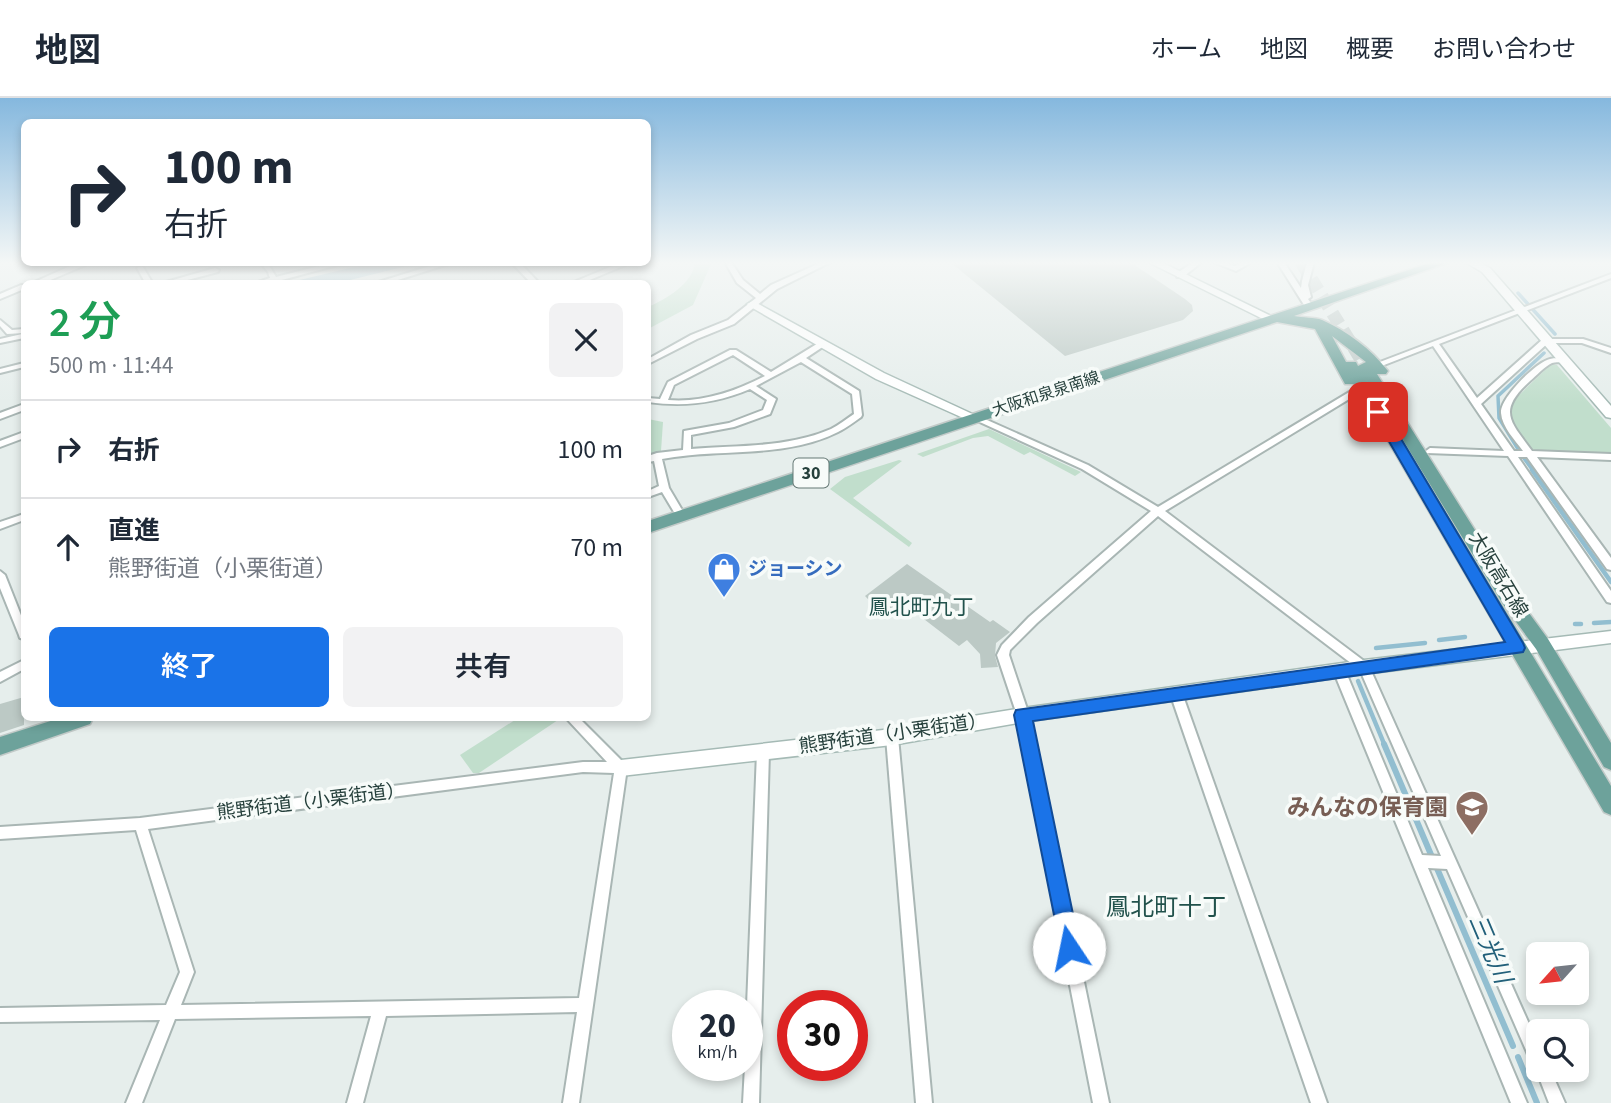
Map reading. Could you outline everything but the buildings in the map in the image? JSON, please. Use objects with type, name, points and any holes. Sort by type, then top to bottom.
[{"type":"main road","name":"大阪和泉泉南線","points":[[651,526],[1301,309]]},
{"type":"main road","points":[[1311,309],[1477,600],[1517,648]]},
{"type":"main road","points":[[1271,319],[1294,319],[1320,326],[1343,335],[1366,351],[1364,365],[1430,451],[1538,624],[1542,644]]},
{"type":"main road","name":"大阪高石線","points":[[1364,365],[1508,599],[1542,644],[1611,761]]},
{"type":"main road","name":"大阪高石線","points":[[1364,365],[1517,648],[1611,805]]},
{"type":"main road","points":[[0,746],[74,721]]},
{"type":"street","points":[[651,360],[694,337],[731,322],[747,309]]},
{"type":"street","points":[[768,309],[880,376],[1086,467],[1158,512],[1364,667],[1526,1034]]},
{"type":"street","points":[[1250,309],[1271,319]]},
{"type":"street","points":[[1364,365],[1523,310],[1546,341],[1611,414]]},
{"type":"street","points":[[0,322],[10,332]]},
{"type":"street","points":[[0,335],[21,333]]},
{"type":"street","points":[[0,341],[21,334]]},
{"type":"street","points":[[1476,402],[1546,341],[1583,341],[1611,351]]},
{"type":"street","points":[[1434,343],[1514,454],[1611,600]]},
{"type":"street","points":[[651,401],[697,403],[727,396],[750,386],[823,344]]},
{"type":"street","points":[[662,403],[670,383],[733,352],[770,375]]},
{"type":"street","points":[[677,510],[664,488],[652,458],[687,452],[772,447],[843,429],[858,415],[856,393],[800,358]]},
{"type":"street","points":[[1564,361],[1550,361],[1506,402],[1505,413],[1510,427],[1611,566]]},
{"type":"street","points":[[0,371],[21,366]]},
{"type":"street","points":[[687,452],[687,433],[731,425],[768,412],[772,399],[750,386]]},
{"type":"street","points":[[1101,1103],[1023,715],[1003,654],[1033,620],[1158,512],[1356,391]]},
{"type":"street","points":[[0,416],[21,408]]},
{"type":"street","points":[[0,444],[21,436]]},
{"type":"street","points":[[1430,451],[1611,457]]},
{"type":"street","points":[[651,493],[664,488]]},
{"type":"street","points":[[0,526],[21,518]]},
{"type":"street","points":[[0,575],[21,628]]},
{"type":"street","points":[[1319,1103],[1176,693],[1611,637]]},
{"type":"street","points":[[0,677],[21,666]]},
{"type":"street","points":[[1339,670],[1423,861],[1519,1103]]},
{"type":"street","name":"熊野街道（小栗街道）","points":[[0,833],[140,824],[583,767],[621,768],[892,737],[1176,693]]},
{"type":"street","points":[[571,1103],[621,768],[575,721]]},
{"type":"street","points":[[892,737],[924,1103]]},
{"type":"street","points":[[751,1103],[763,752]]},
{"type":"street","points":[[134,1103],[187,972],[140,824]]},
{"type":"street","points":[[1423,861],[1448,862]]},
{"type":"street","points":[[1,1016],[584,1005]]},
{"type":"street","points":[[355,1103],[380,1010]]},
{"type":"street","points":[[1548,1082],[1557,1103]]},
{"type":"green space","points":[[651,309],[686,309],[651,327]]},
{"type":"green space","points":[[1551,364],[1557,365],[1611,428],[1611,453],[1534,450],[1519,436],[1511,417],[1510,404]]},
{"type":"green space","points":[[651,420],[663,422],[661,451],[651,453]]},
{"type":"green space","points":[[989,429],[1081,472],[1075,476],[1030,452],[1024,455],[988,436],[973,438],[923,457],[917,454]]},
{"type":"green space","points":[[902,461],[853,498],[912,543],[909,547],[830,489],[845,477]]},
{"type":"green space","points":[[513,721],[557,721],[479,773],[473,773],[460,755]]},
{"type":"waterway","name":"三光川","points":[[1532,309],[1555,334]]},
{"type":"waterway","name":"三光川","points":[[1518,449],[1499,418],[1498,396],[1544,353]]},
{"type":"waterway","name":"三光川","points":[[1523,457],[1534,472]]},
{"type":"waterway","name":"三光川","points":[[1532,470],[1611,582]]},
{"type":"waterway","name":"三光川","points":[[1594,623],[1611,622]]},
{"type":"waterway","name":"三光川","points":[[1575,624],[1581,624]]},
{"type":"waterway","name":"三光川","points":[[1439,640],[1465,637]]},
{"type":"waterway","name":"三光川","points":[[1376,648],[1425,643]]},
{"type":"waterway","name":"三光川","points":[[1358,681],[1385,746]]},
{"type":"waterway","name":"三光川","points":[[1384,744],[1432,857]]},
{"type":"waterway","name":"三光川","points":[[1436,866],[1513,1046]]},
{"type":"waterway","name":"三光川","points":[[1518,1057],[1537,1103]]},
{"type":"tunnel","points":[[1330,309],[1365,366]]},
{"type":"place","name":"ジョーシン","points":[[724,599]]},
{"type":"place","name":"みんなの保育園","points":[[1472,837]]},
{"type":"district","name":"鳳北町九丁","points":[[921,607]]},
{"type":"district","name":"鳳北町十丁","points":[[1166,907]]},
{"type":"route","points":[[1069,948],[1023,715],[1517,648],[1378,412]]}]
